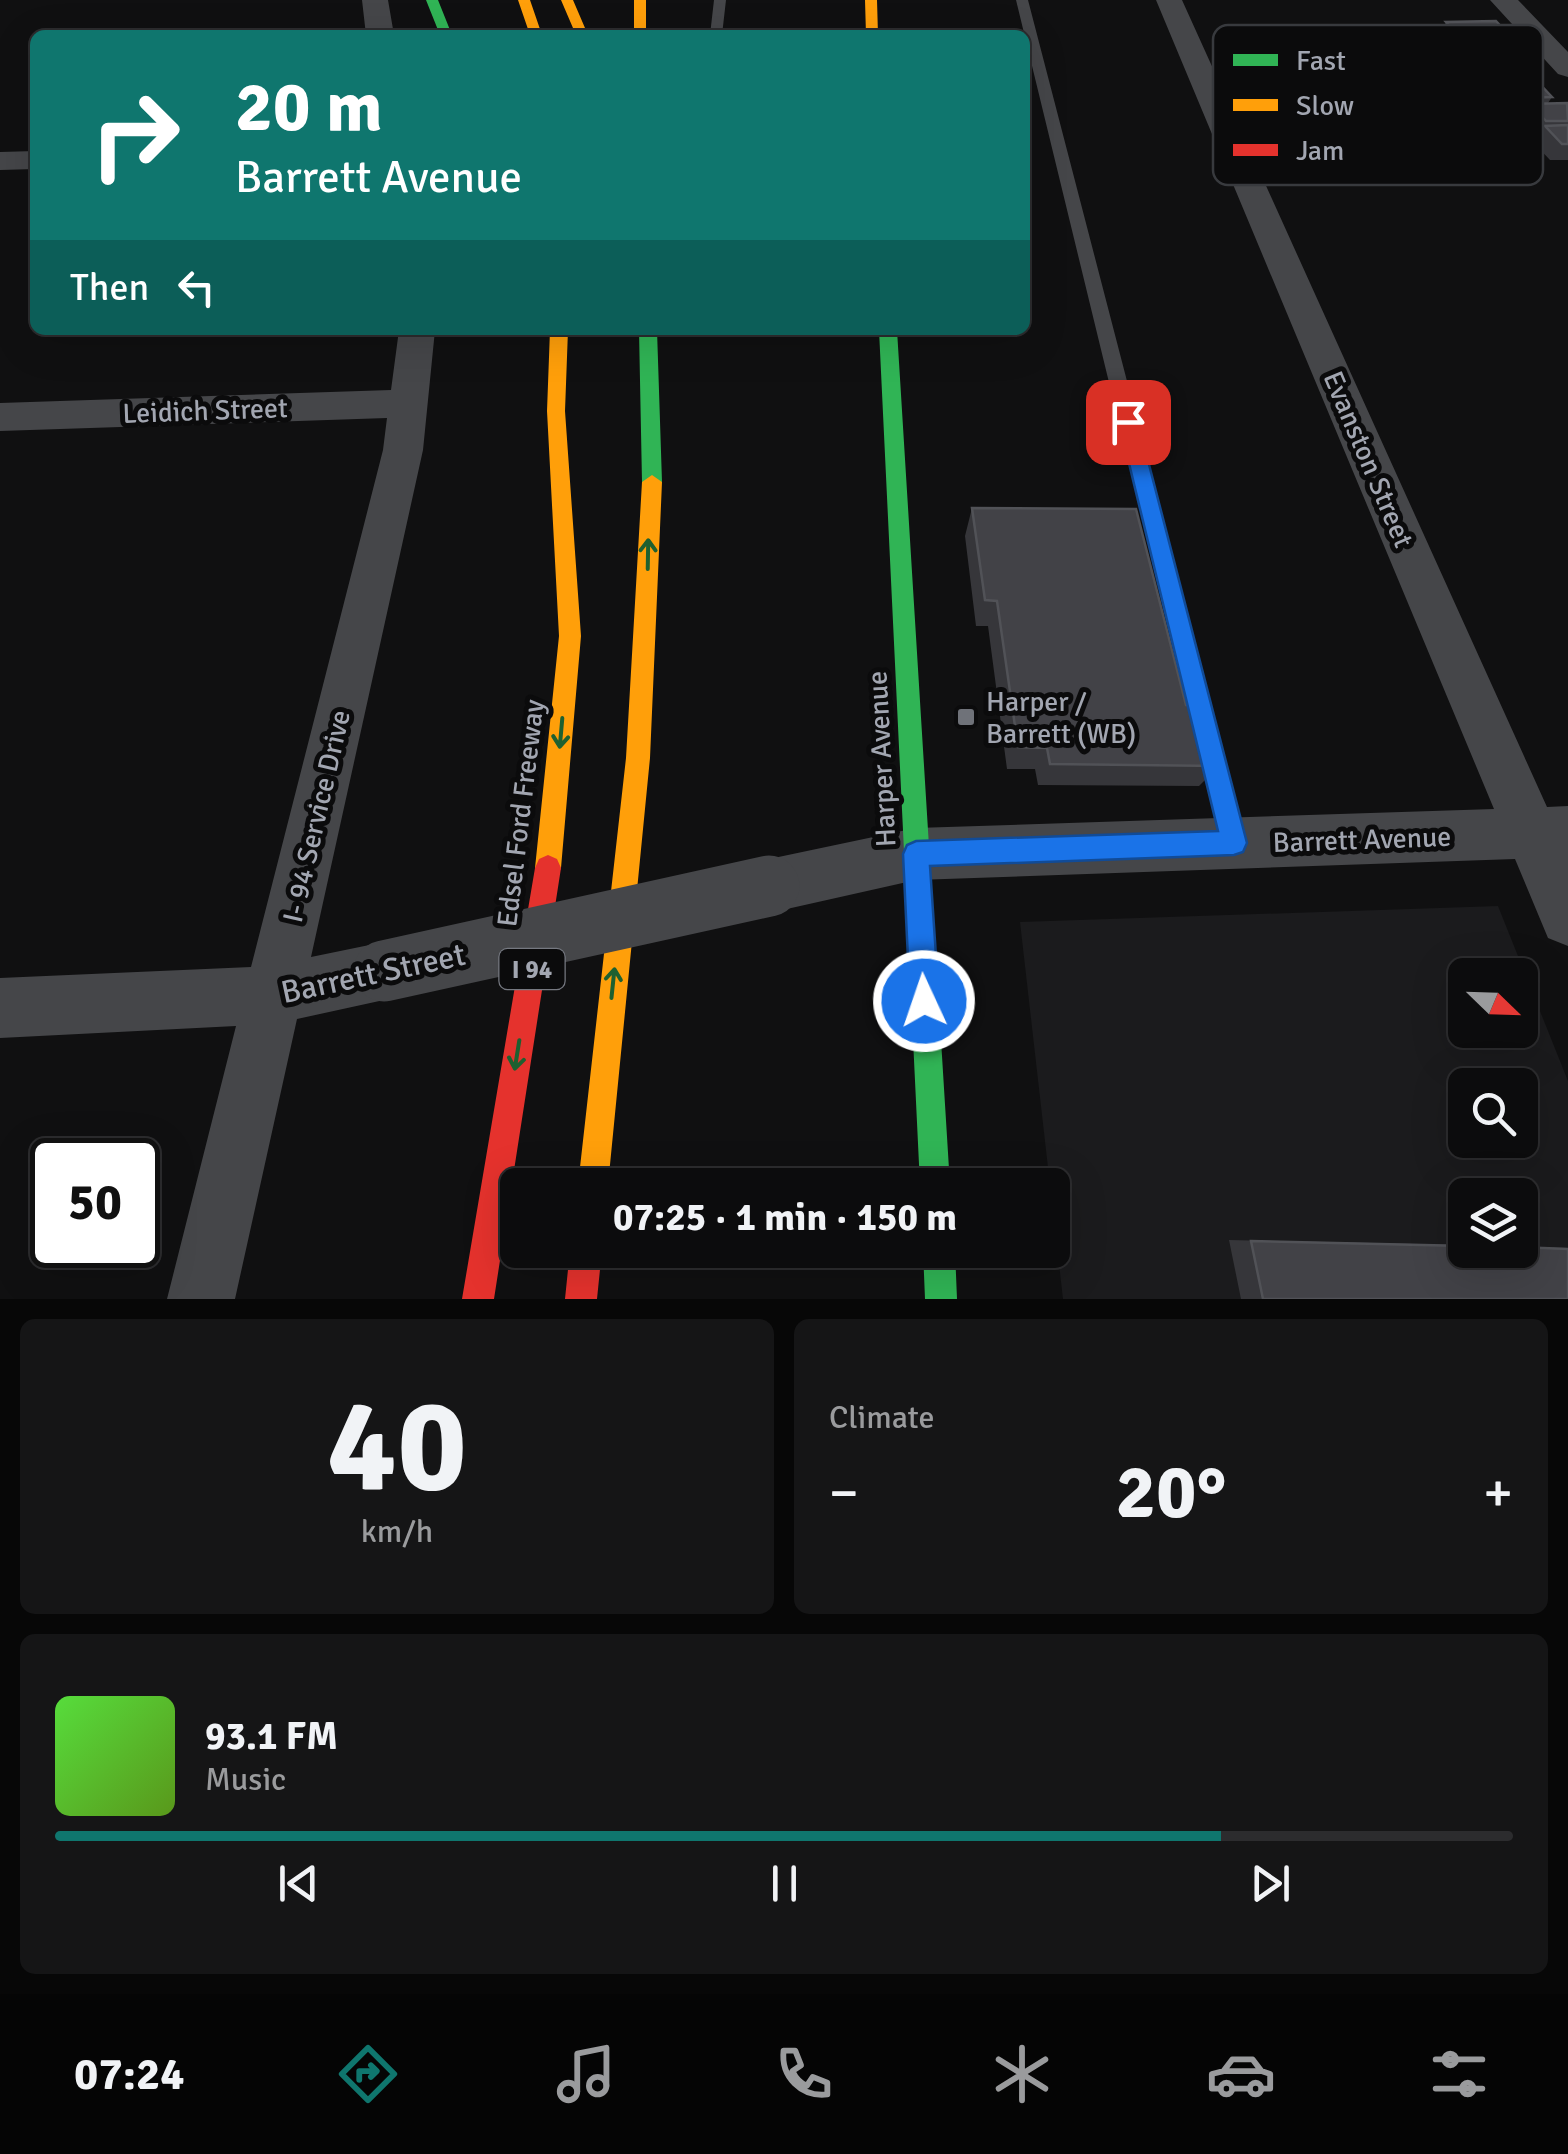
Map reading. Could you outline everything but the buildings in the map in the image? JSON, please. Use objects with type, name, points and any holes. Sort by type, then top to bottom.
[{"type":"main road","points":[[432,0],[444,30]]},
{"type":"main road","points":[[524,0],[534,30]]},
{"type":"main road","points":[[567,0],[580,30]]},
{"type":"main road","points":[[640,0],[640,30]]},
{"type":"main road","points":[[871,0],[872,30]]},
{"type":"main road","points":[[539,335],[556,411]]},
{"type":"main road","name":"Edsel Ford Freeway","points":[[478,1299],[548,870],[570,636],[556,411],[559,335]]},
{"type":"main road","points":[[595,1168],[646,651],[652,393],[648,335]]},
{"type":"main road","name":"Harper Avenue","points":[[888,335],[934,1168]]},
{"type":"main road","points":[[581,1299],[584,1268]]},
{"type":"main road","points":[[940,1268],[942,1299]]},
{"type":"street","points":[[374,0],[379,30]]},
{"type":"street","name":"Evanston Street","points":[[1169,0],[1213,96]]},
{"type":"street","points":[[1503,0],[1527,25]]},
{"type":"street","points":[[1543,42],[1568,68]]},
{"type":"street","points":[[0,161],[30,160]]},
{"type":"street","name":"Evanston Street","points":[[1253,185],[1549,833],[1568,918]]},
{"type":"street","name":"I- 94 Service Drive","points":[[201,1299],[403,450],[417,335]]},
{"type":"street","name":"Leidich Street","points":[[0,417],[410,403]]},
{"type":"street","name":"Barrett Avenue","points":[[916,854],[1549,833]]},
{"type":"street","name":"Barrett Street","points":[[0,1008],[273,995],[916,854]]},
{"type":"lane","points":[[717,30],[720,0]]},
{"type":"lane","points":[[1022,0],[1030,30]]},
{"type":"lane","points":[[1030,32],[1234,843]]},
{"type":"shaded area","points":[[1498,906],[1519,958],[1448,958],[1448,1048],[1538,1048],[1538,1006],[1568,1081],[1568,1299],[1063,1299],[1059,1268],[1070,1268],[1070,1168],[1048,1168],[1020,922]]},
{"type":"traffic: fast","points":[[432,0],[444,30]]},
{"type":"traffic: fast","points":[[648,335],[652,482]]},
{"type":"traffic: fast","points":[[888,335],[934,1168]]},
{"type":"traffic: fast","points":[[940,1268],[941,1299]]},
{"type":"traffic: slow","points":[[524,0],[534,30]]},
{"type":"traffic: slow","points":[[567,0],[580,30]]},
{"type":"traffic: slow","points":[[640,0],[640,30]]},
{"type":"traffic: slow","points":[[871,0],[872,30]]},
{"type":"traffic: slow","points":[[548,868],[570,636],[556,411],[559,335]]},
{"type":"traffic: slow","points":[[595,1168],[638,758],[652,482]]},
{"type":"traffic: jam","points":[[478,1299],[548,868]]},
{"type":"traffic: jam","points":[[581,1299],[584,1268]]},
{"type":"place","name":"Harper / Barrett (WB)","points":[[966,717]]},
{"type":"route","points":[[924,1001],[916,854],[1234,843],[1128,422]]}]
